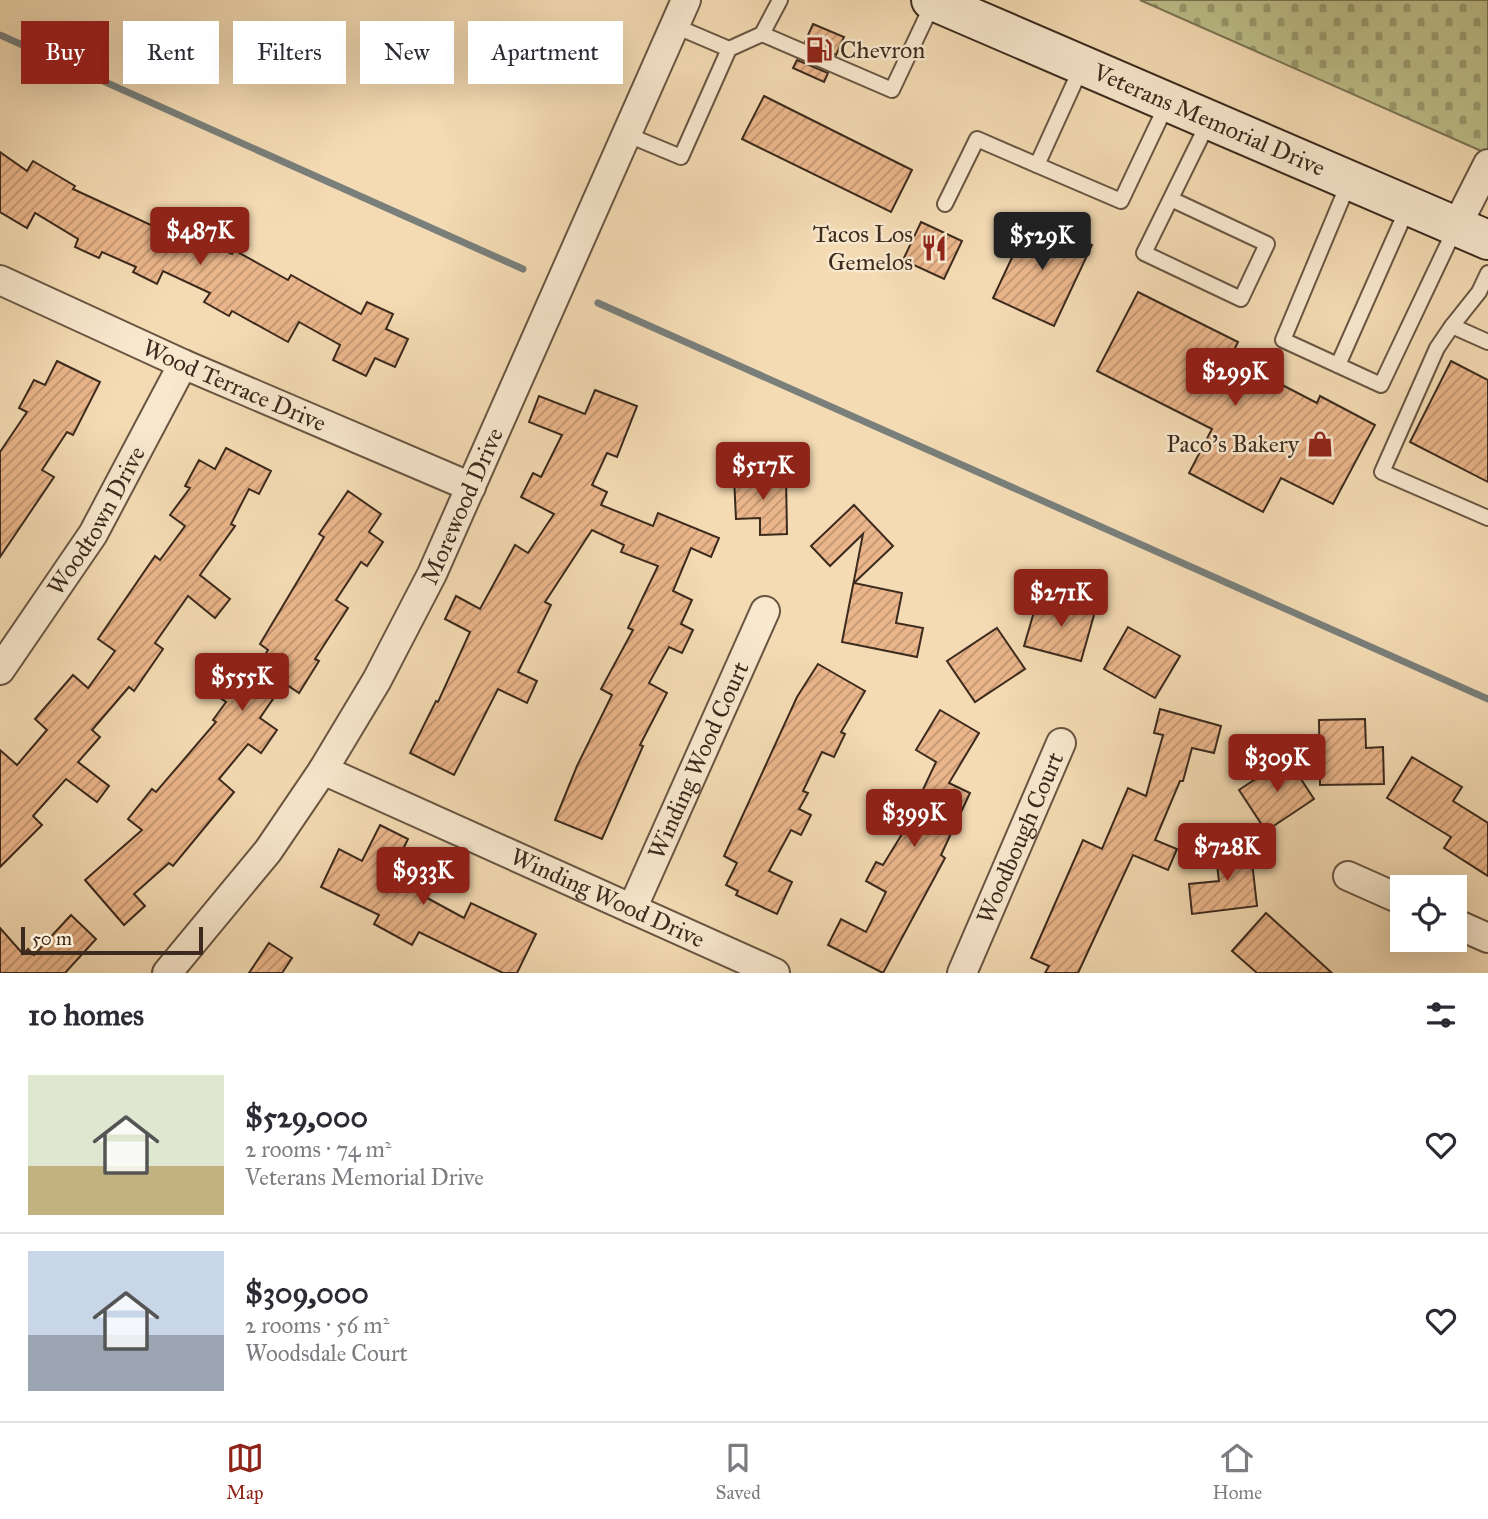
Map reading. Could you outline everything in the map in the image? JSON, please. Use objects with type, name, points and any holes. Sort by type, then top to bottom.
[{"type":"main road","name":"Veterans Memorial Drive","points":[[932,1],[1472,233]]},
{"type":"street","name":"Morewood Drive","points":[[167,973],[268,850],[323,770],[377,680],[432,573],[686,0]]},
{"type":"street","points":[[1472,233],[1488,164]]},
{"type":"street","name":"Wood Terrace Drive","points":[[0,280],[183,364],[471,487]]},
{"type":"street","name":"Woodtown Drive","points":[[0,670],[93,534],[183,364]]},
{"type":"street","name":"Winding Wood Court","points":[[632,909],[765,611]]},
{"type":"street","name":"Woodbough Court","points":[[962,973],[1061,743]]},
{"type":"street","name":"Winding Wood Drive","points":[[323,770],[775,973]]},
{"type":"street","points":[[1348,876],[1390,895]]},
{"type":"street","points":[[1467,929],[1488,938]]},
{"type":"lane","points":[[628,135],[681,157],[729,49],[762,34],[780,0]]},
{"type":"lane","points":[[762,34],[892,90],[932,1]]},
{"type":"lane","points":[[675,26],[729,49]]},
{"type":"lane","points":[[1037,165],[1082,65]]},
{"type":"lane","points":[[945,204],[977,139],[1121,201],[1168,102]]},
{"type":"lane","points":[[1171,199],[1267,244],[1241,299],[1144,253],[1210,120]]},
{"type":"lane","points":[[1350,180],[1283,340],[1381,385],[1472,233]]},
{"type":"lane","points":[[1338,365],[1408,206]]},
{"type":"lane","points":[[1488,273],[1479,292],[1437,348],[1382,472],[1488,518]]},
{"type":"lane","points":[[1452,326],[1488,342]]},
{"type":"green space","points":[[1140,0],[1488,0],[1488,154],[1479,150]]},
{"type":"building","points":[[813,24],[844,37],[836,55],[805,42]]},
{"type":"building","points":[[797,60],[828,73],[824,82],[793,68]]},
{"type":"building","points":[[764,96],[912,170],[891,212],[742,139]]},
{"type":"building","points":[[0,152],[27,171],[33,161],[75,186],[73,189],[155,227],[159,219],[232,254],[234,250],[288,280],[291,275],[361,314],[367,302],[393,314],[386,329],[408,339],[395,367],[375,358],[366,376],[333,360],[340,345],[299,322],[288,342],[232,311],[229,316],[204,302],[210,293],[163,271],[157,284],[133,272],[136,267],[102,252],[99,258],[75,247],[78,239],[35,213],[27,228],[0,212]]},
{"type":"building","points":[[1031,217],[1092,245],[1054,326],[993,298]]},
{"type":"building","points":[[921,222],[962,241],[944,279],[903,260]]},
{"type":"building","points":[[1138,292],[1238,342],[1230,358],[1317,403],[1320,396],[1375,425],[1333,504],[1281,478],[1263,512],[1189,473],[1212,429],[1097,371]]},
{"type":"building","points":[[57,361],[100,382],[73,435],[67,432],[42,470],[54,477],[0,557],[0,452],[27,412],[19,408],[34,380],[45,385]]},
{"type":"building","points":[[1451,361],[1488,380],[1488,482],[1410,442]]},
{"type":"building","points":[[595,390],[637,406],[617,457],[607,453],[592,485],[607,492],[601,505],[653,526],[658,513],[719,538],[711,557],[691,548],[673,591],[692,600],[681,624],[693,630],[682,653],[669,647],[649,683],[667,693],[640,745],[643,746],[602,839],[555,820],[577,766],[612,695],[601,689],[633,630],[628,628],[658,566],[621,552],[624,545],[592,530],[545,602],[551,605],[518,672],[537,681],[527,703],[498,689],[454,775],[410,753],[436,701],[438,702],[470,632],[445,619],[456,596],[480,609],[515,545],[528,553],[554,514],[521,497],[533,473],[541,477],[562,435],[529,422],[539,396],[585,414]]},
{"type":"building","points":[[226,448],[271,471],[259,494],[249,489],[231,524],[235,526],[200,575],[230,599],[215,618],[188,596],[155,643],[163,649],[134,691],[129,687],[92,730],[100,737],[78,762],[109,786],[97,802],[66,779],[33,816],[42,825],[0,867],[0,750],[17,765],[47,730],[35,719],[73,675],[88,688],[115,651],[98,639],[155,556],[160,560],[185,526],[170,515],[190,488],[185,486],[199,460],[215,469]]},
{"type":"building","points":[[786,476],[787,534],[760,535],[760,518],[736,519],[734,477]]},
{"type":"building","points":[[348,491],[381,514],[369,532],[383,542],[367,566],[361,562],[336,600],[348,608],[315,659],[319,661],[299,693],[284,683],[260,718],[277,730],[261,753],[248,744],[219,779],[234,792],[173,866],[169,863],[134,894],[145,906],[124,925],[85,880],[142,830],[128,819],[152,789],[156,792],[216,722],[213,720],[226,702],[216,695],[230,674],[246,685],[268,650],[260,644],[324,537],[319,534]]},
{"type":"building","points":[[854,505],[893,546],[854,583],[902,593],[896,623],[923,628],[917,657],[842,642],[863,534],[830,566],[811,546]]},
{"type":"building","points":[[1059,598],[1096,608],[1081,661],[1024,646],[1036,605],[1055,610]]},
{"type":"building","points":[[1128,627],[1180,656],[1155,698],[1104,669]]},
{"type":"building","points":[[997,628],[1025,669],[975,702],[947,661]]},
{"type":"building","points":[[818,664],[865,691],[841,732],[845,734],[834,757],[822,752],[803,791],[808,793],[799,809],[811,815],[801,835],[791,830],[769,871],[792,882],[777,914],[736,895],[738,891],[726,885],[737,863],[724,856],[797,697]]},
{"type":"building","points":[[1160,709],[1221,726],[1214,753],[1192,748],[1183,781],[1180,781],[1155,840],[1177,849],[1168,870],[1133,855],[1078,973],[1045,973],[1049,966],[1031,958],[1083,840],[1102,849],[1128,788],[1146,796],[1163,735],[1154,733]]},
{"type":"building","points":[[940,710],[979,733],[949,783],[970,793],[941,855],[945,858],[883,973],[828,945],[841,919],[866,932],[886,892],[866,881],[876,862],[883,865],[902,834],[936,762],[916,750]]},
{"type":"building","points":[[1365,719],[1366,748],[1383,747],[1384,784],[1320,785],[1319,720]]},
{"type":"building","points":[[1412,757],[1462,787],[1453,801],[1488,823],[1488,876],[1444,848],[1451,837],[1387,798]]},
{"type":"building","points":[[1287,758],[1314,799],[1266,831],[1239,790]]},
{"type":"building","points":[[380,825],[408,839],[394,868],[423,884],[418,893],[464,918],[471,903],[536,934],[517,973],[503,973],[419,932],[412,945],[374,924],[379,915],[321,887],[339,849],[362,861]]},
{"type":"building","points":[[1250,844],[1257,906],[1192,914],[1189,884],[1219,881],[1215,848]]},
{"type":"building","points":[[1266,913],[1332,973],[1257,973],[1232,951]]},
{"type":"building","points":[[71,915],[96,939],[65,973],[0,973],[0,928],[23,954],[28,949],[34,955]]},
{"type":"building","points":[[269,943],[292,958],[282,973],[249,973]]},
{"type":"waterway","points":[[0,35],[523,269]]},
{"type":"waterway","points":[[598,303],[1488,699]]},
{"type":"place","name":"Chevron","points":[[819,50]]},
{"type":"place","name":"Tacos Los Gemelos","points":[[934,248]]},
{"type":"place","name":"Paco's Bakery","points":[[1320,444]]}]
